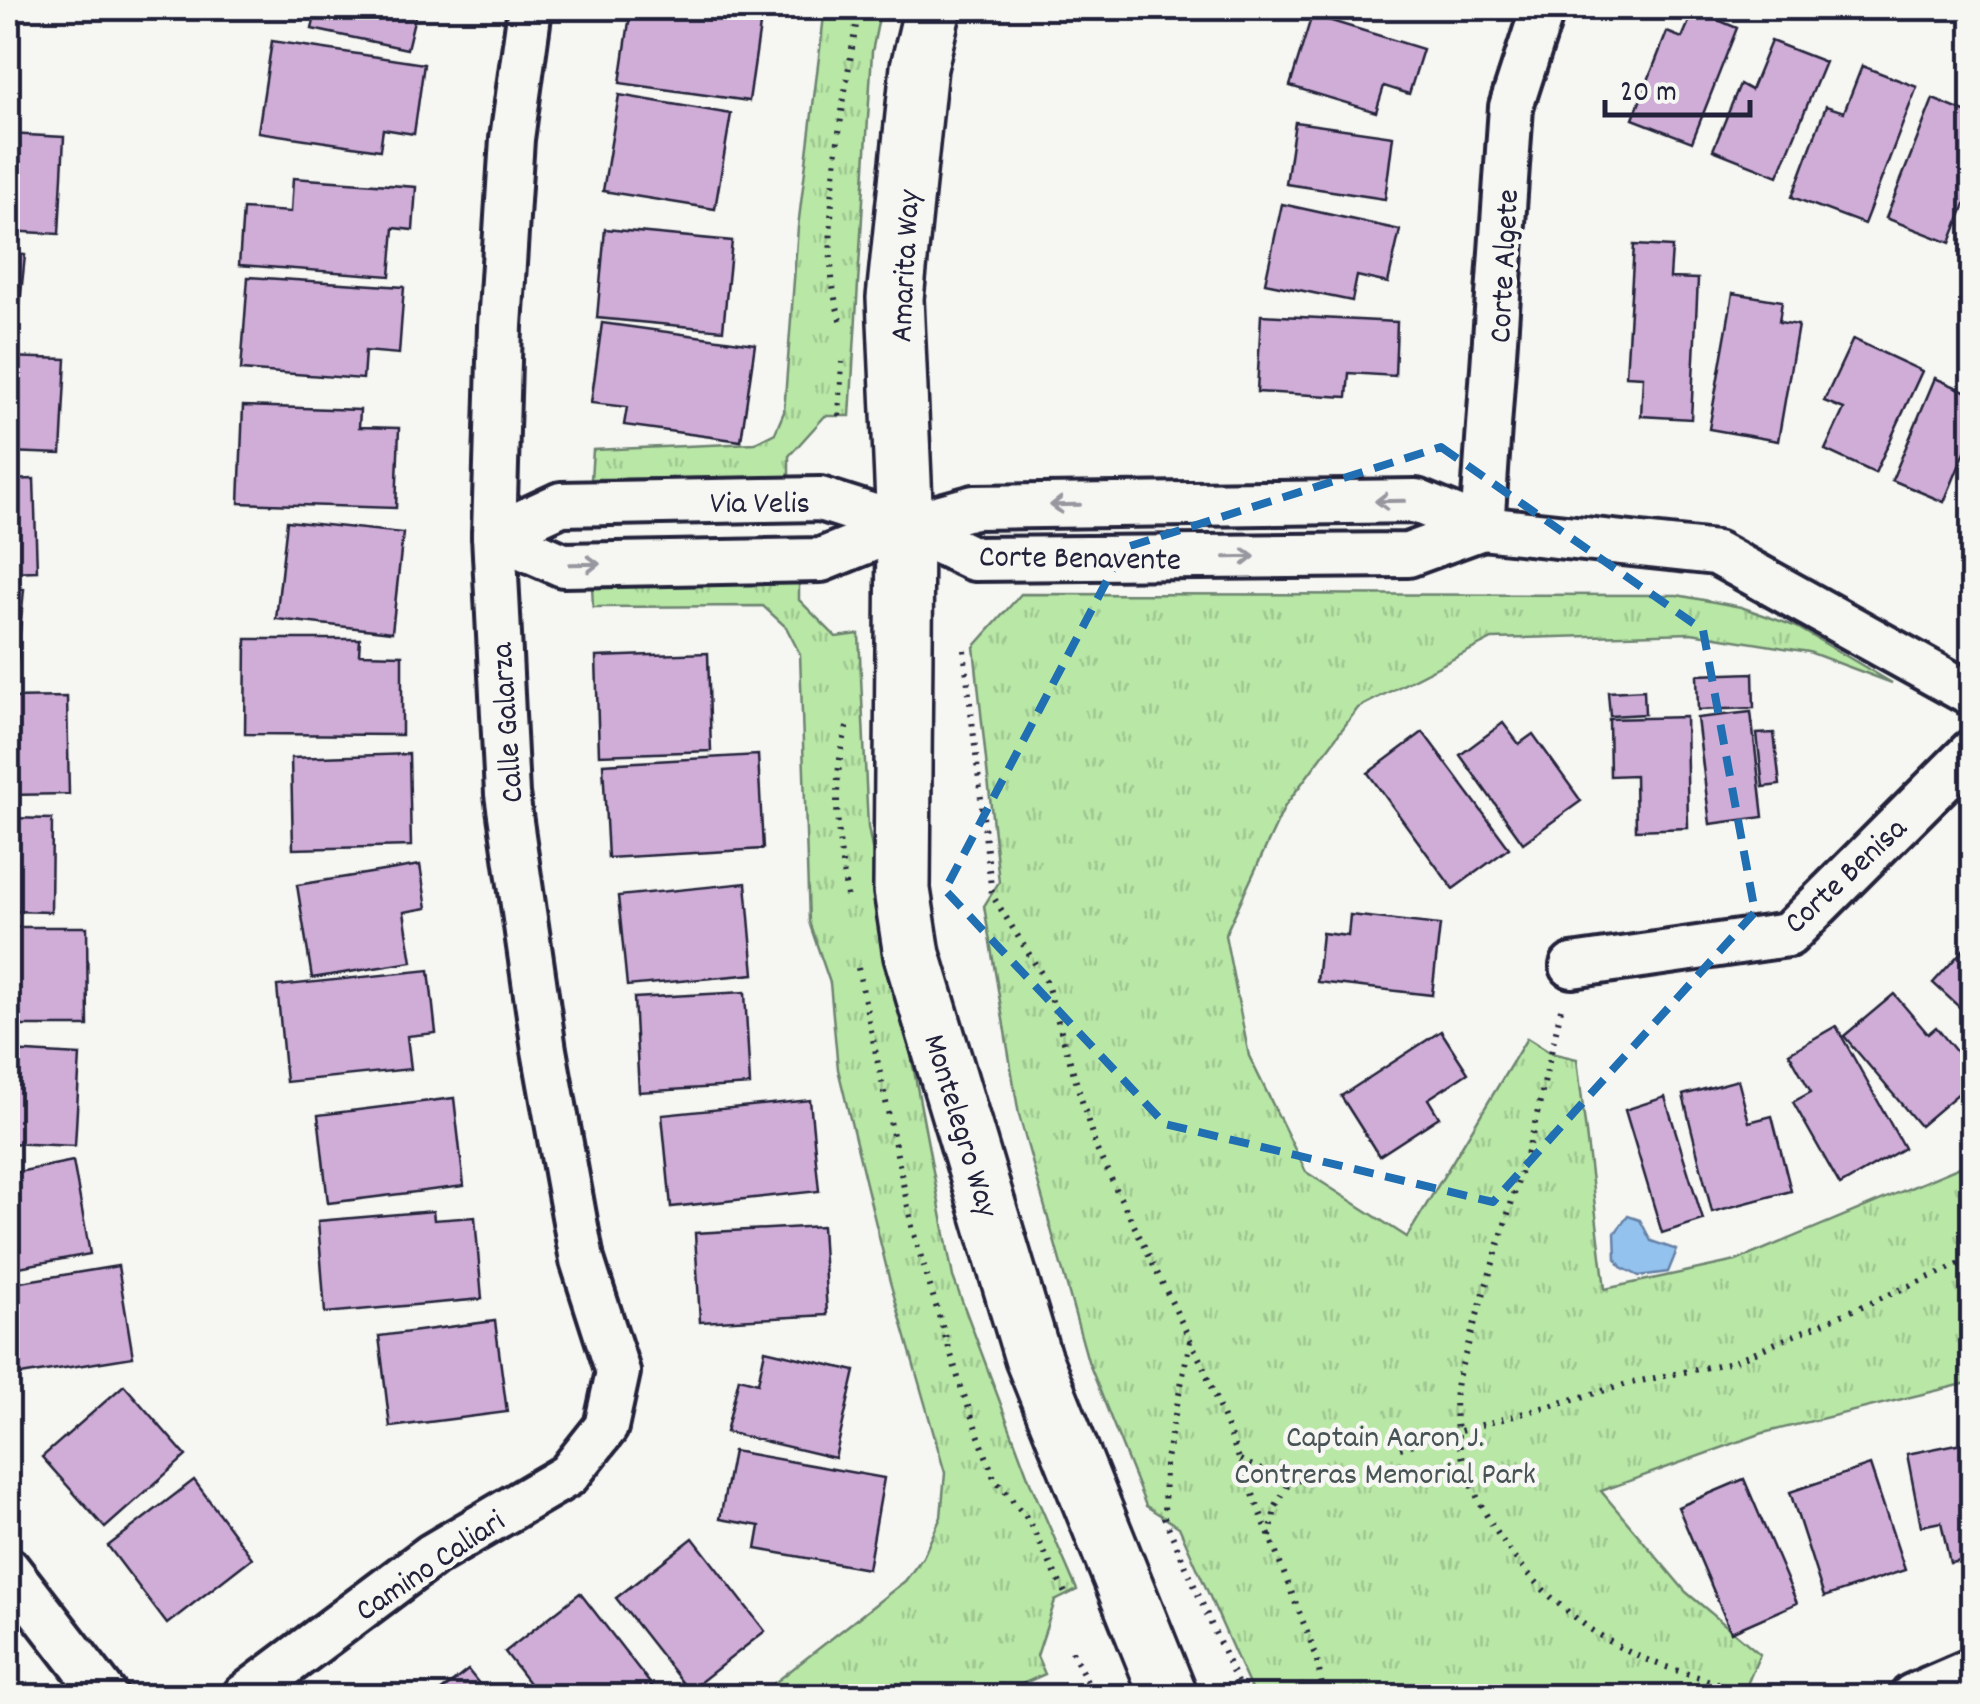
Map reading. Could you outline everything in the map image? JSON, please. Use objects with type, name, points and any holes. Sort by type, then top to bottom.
[{"type":"street","name":"Calle Galarza","points":[[530,8],[512,139],[500,326],[494,534],[508,794],[544,1050],[582,1260],[618,1372],[606,1427]]},
{"type":"street","name":"Amarita Way","points":[[905,526],[895,298],[919,67],[934,8]]},
{"type":"street","name":"Corte Algete","points":[[1482,528],[1511,107],[1542,8]]},
{"type":"street","name":"Via Velis","points":[[494,534],[561,504],[820,499],[905,526]]},
{"type":"street","name":"Corte Benavente","points":[[905,526],[979,506],[1416,501],[1482,528],[1716,553],[1972,695]]},
{"type":"street","name":"Via Velis","points":[[494,534],[563,564],[821,560],[905,526]]},
{"type":"street","name":"Montelegro Way","points":[[905,526],[902,890],[912,955],[1033,1358],[1152,1692]]},
{"type":"street","name":"Corte Benisa","points":[[1572,966],[1788,935],[1972,751]]},
{"type":"street","name":"Camino Caliari","points":[[244,1696],[432,1555],[568,1475],[606,1427]]},
{"type":"street","points":[[8,1569],[106,1696]]},
{"type":"street","points":[[1912,1696],[1972,1670]]},
{"type":"path","points":[[844,326],[833,298],[832,250],[840,118],[859,8]]},
{"type":"path","points":[[839,416],[842,344]]},
{"type":"path","points":[[964,650],[992,895],[1046,982],[1096,1148],[1190,1340],[1240,1460],[1316,1655],[1324,1696]]},
{"type":"path","points":[[1572,966],[1533,1132],[1457,1381],[1456,1432],[1463,1464],[1488,1515],[1548,1593],[1594,1633],[1633,1654],[1753,1696]]},
{"type":"path","points":[[1400,1448],[1631,1382],[1732,1362],[1972,1259]]},
{"type":"path","points":[[1190,1340],[1165,1464],[1164,1517],[1242,1696]]},
{"type":"path","points":[[1240,1460],[1289,1482],[1345,1467]]},
{"type":"path","points":[[1270,1537],[1275,1508],[1289,1482]]},
{"type":"path","points":[[1072,1652],[1094,1696]]},
{"type":"highlighted area","points":[[1441,447],[1703,630],[1755,912],[1493,1202],[1165,1124],[945,890],[1124,548]]},
{"type":"green space","points":[[825,8],[881,8],[872,52],[850,416],[825,416],[789,456],[789,477],[591,479],[593,450],[755,443],[775,433],[784,412],[798,227]]},
{"type":"green space","points":[[799,578],[799,600],[836,637],[859,634],[868,827],[953,1277],[1030,1482],[1077,1590],[1055,1601],[1037,1656],[1045,1674],[995,1696],[758,1696],[905,1581],[923,1557],[941,1517],[945,1473],[890,1282],[838,1069],[830,983],[809,922],[800,654],[786,627],[763,606],[593,607],[592,585]]},
{"type":"green space","name":"Captain Aaron J. Contreras Memorial Park","points":[[1021,594],[1677,595],[1741,607],[1797,627],[1892,683],[1809,652],[1691,633],[1492,639],[1358,708],[1285,806],[1225,935],[1249,1056],[1306,1172],[1407,1237],[1527,1038],[1551,1053],[1577,1059],[1605,1289],[1736,1261],[1972,1162],[1972,1382],[1763,1433],[1601,1491],[1686,1592],[1760,1654],[1742,1696],[1254,1696],[1179,1527],[1146,1506],[1088,1361],[1019,1115],[984,906],[999,882],[974,647]]},
{"type":"water","points":[[1628,1216],[1640,1220],[1651,1241],[1677,1250],[1668,1272],[1639,1276],[1621,1267],[1616,1259],[1615,1233]]},
{"type":"building","points":[[317,8],[417,8],[407,49],[312,29]]},
{"type":"building","points":[[631,8],[762,12],[749,101],[620,83]]},
{"type":"building","points":[[1694,10],[1737,28],[1692,142],[1633,119],[1667,32],[1682,38]]},
{"type":"building","points":[[1312,15],[1423,49],[1409,94],[1384,86],[1376,112],[1290,86]]},
{"type":"building","points":[[8,29],[17,29],[15,125],[8,125]]},
{"type":"building","points":[[272,41],[424,64],[414,134],[383,129],[380,150],[258,132]]},
{"type":"building","points":[[1771,41],[1825,62],[1778,176],[1713,150],[1740,84],[1751,90]]},
{"type":"building","points":[[1862,66],[1917,87],[1864,224],[1792,197],[1826,106],[1844,112]]},
{"type":"building","points":[[619,95],[731,114],[715,209],[603,191]]},
{"type":"building","points":[[1933,99],[1972,115],[1972,186],[1950,243],[1886,218]]},
{"type":"building","points":[[1295,122],[1393,136],[1385,199],[1286,184]]},
{"type":"building","points":[[8,134],[64,137],[59,234],[8,231]]},
{"type":"building","points":[[293,178],[416,187],[413,230],[394,228],[390,276],[239,265],[243,209],[291,212]]},
{"type":"building","points":[[1282,204],[1400,230],[1388,283],[1357,276],[1352,301],[1265,283]]},
{"type":"building","points":[[605,229],[732,241],[723,330],[597,318]]},
{"type":"building","points":[[1634,245],[1672,247],[1670,278],[1698,279],[1691,419],[1641,416],[1643,377],[1626,376]]},
{"type":"building","points":[[8,253],[25,255],[15,353],[8,352]]},
{"type":"building","points":[[248,277],[404,287],[399,354],[365,351],[363,379],[241,370]]},
{"type":"building","points":[[1733,293],[1782,301],[1779,322],[1798,325],[1778,441],[1709,429]]},
{"type":"building","points":[[1261,315],[1397,322],[1395,376],[1349,373],[1347,397],[1257,392]]},
{"type":"building","points":[[602,323],[755,344],[741,441],[624,425],[627,407],[591,403]]},
{"type":"building","points":[[1853,339],[1922,371],[1875,473],[1825,450],[1844,409],[1824,401]]},
{"type":"building","points":[[8,357],[66,359],[61,454],[8,452]]},
{"type":"building","points":[[1935,378],[1972,394],[1972,435],[1944,502],[1892,480]]},
{"type":"building","points":[[243,406],[360,410],[359,427],[399,428],[396,508],[239,503]]},
{"type":"building","points":[[34,479],[37,571],[8,572],[8,480]]},
{"type":"building","points":[[287,521],[403,533],[392,632],[276,619]]},
{"type":"building","points":[[8,587],[24,589],[15,685],[8,684]]},
{"type":"building","points":[[246,639],[360,639],[359,654],[402,655],[402,735],[245,734]]},
{"type":"building","points":[[708,653],[711,751],[599,755],[596,657]]},
{"type":"building","points":[[1753,673],[1754,708],[1698,710],[1697,675]]},
{"type":"building","points":[[1644,690],[1645,714],[1610,716],[1608,692]]},
{"type":"building","points":[[67,697],[69,794],[8,795],[8,698]]},
{"type":"building","points":[[1751,712],[1763,817],[1710,824],[1697,718]]},
{"type":"building","points":[[1686,717],[1688,828],[1636,830],[1635,775],[1610,776],[1609,719]]},
{"type":"building","points":[[1503,723],[1519,744],[1533,734],[1581,801],[1523,843],[1460,755]]},
{"type":"building","points":[[1423,732],[1509,848],[1453,889],[1368,773]]},
{"type":"building","points":[[1774,733],[1780,785],[1763,787],[1757,734]]},
{"type":"building","points":[[409,754],[411,846],[293,849],[291,758]]},
{"type":"building","points":[[758,755],[763,849],[608,858],[603,764]]},
{"type":"building","points":[[8,818],[52,819],[51,912],[8,911]]},
{"type":"building","points":[[420,865],[427,908],[404,912],[412,962],[312,978],[297,885]]},
{"type":"building","points":[[746,883],[754,974],[627,986],[618,896]]},
{"type":"building","points":[[1350,915],[1440,925],[1432,995],[1317,982],[1322,933],[1348,936]]},
{"type":"building","points":[[8,927],[87,927],[88,1026],[8,1026]]},
{"type":"building","points":[[1972,940],[1972,1019],[1933,983]]},
{"type":"building","points":[[429,970],[436,1033],[407,1036],[411,1069],[286,1082],[277,986]]},
{"type":"building","points":[[745,992],[750,1085],[639,1092],[634,998]]},
{"type":"building","points":[[1894,994],[1928,1034],[1936,1027],[1972,1071],[1972,1082],[1920,1126],[1844,1036]]},
{"type":"building","points":[[1836,1026],[1904,1148],[1840,1185],[1793,1102],[1811,1092],[1789,1053]]},
{"type":"building","points":[[1441,1031],[1468,1073],[1428,1099],[1439,1117],[1379,1156],[1341,1096]]},
{"type":"building","points":[[8,1051],[80,1055],[75,1146],[8,1143]]},
{"type":"building","points":[[1738,1080],[1749,1122],[1772,1116],[1791,1191],[1712,1212],[1683,1095]]},
{"type":"building","points":[[1665,1097],[1703,1220],[1662,1233],[1625,1110]]},
{"type":"building","points":[[454,1098],[464,1186],[328,1203],[318,1115]]},
{"type":"building","points":[[810,1100],[819,1191],[671,1207],[662,1115]]},
{"type":"building","points":[[73,1161],[90,1254],[8,1269],[8,1174]]},
{"type":"building","points":[[433,1211],[434,1220],[475,1217],[482,1299],[325,1313],[318,1221]]},
{"type":"building","points":[[822,1226],[827,1315],[700,1322],[695,1233]]},
{"type":"building","points":[[118,1266],[133,1357],[8,1377],[8,1284]]},
{"type":"building","points":[[495,1321],[507,1412],[390,1427],[379,1336]]},
{"type":"building","points":[[765,1350],[855,1371],[835,1458],[726,1432],[739,1378],[758,1383]]},
{"type":"building","points":[[124,1385],[186,1456],[105,1528],[42,1457]]},
{"type":"building","points":[[1972,1441],[1972,1559],[1950,1563],[1941,1522],[1921,1526],[1907,1454]]},
{"type":"building","points":[[733,1451],[884,1478],[868,1569],[756,1549],[760,1526],[720,1519]]},
{"type":"building","points":[[1870,1465],[1905,1570],[1824,1597],[1790,1492]]},
{"type":"building","points":[[1744,1479],[1797,1603],[1731,1632],[1678,1507]]},
{"type":"building","points":[[194,1480],[252,1558],[167,1624],[108,1546]]},
{"type":"building","points":[[693,1538],[765,1631],[689,1691],[616,1598]]},
{"type":"building","points":[[580,1593],[652,1686],[639,1696],[539,1696],[505,1652]]},
{"type":"building","points":[[468,1670],[489,1696],[435,1696]]}]
